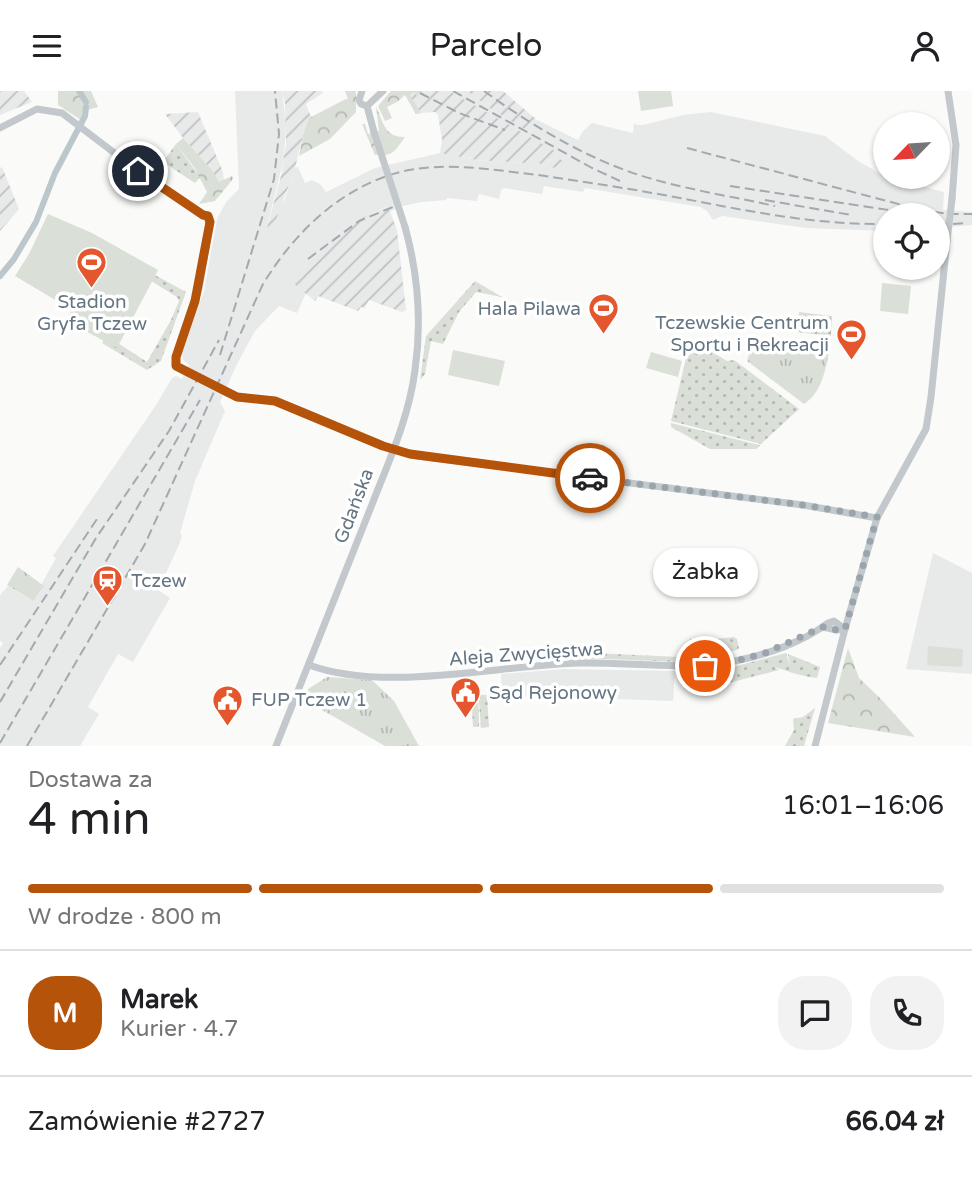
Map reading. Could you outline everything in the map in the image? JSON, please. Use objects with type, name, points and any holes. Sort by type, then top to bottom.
[{"type":"street","points":[[362,91],[359,100],[367,106]]},
{"type":"street","points":[[359,115],[369,117],[367,106],[373,93],[383,91]]},
{"type":"street","points":[[815,746],[877,517],[926,429],[956,145],[948,91]]},
{"type":"street","points":[[0,128],[37,109],[62,113],[138,171],[208,216],[210,222],[199,289],[176,357],[176,366],[227,393],[246,399],[272,401],[393,450],[435,459],[803,505],[877,517]]},
{"type":"street","name":"Gdańska","points":[[276,746],[393,450],[411,397],[417,358],[417,293],[412,258],[405,227],[369,117]]},
{"type":"street","name":"Aleja Zwycięstwa","points":[[309,665],[330,671],[408,677],[576,663],[705,666],[765,653],[834,621],[845,629]]},
{"type":"shaded area","points":[[0,91],[24,91],[32,102],[0,115]]},
{"type":"shaded area","points":[[235,91],[282,91],[286,123],[284,158],[267,227],[285,199],[295,168],[298,167],[305,183],[312,180],[320,184],[326,192],[375,168],[440,153],[477,160],[526,163],[473,105],[449,91],[467,91],[530,132],[537,120],[578,140],[592,123],[633,133],[634,123],[643,125],[683,115],[711,112],[825,136],[873,170],[873,189],[932,189],[944,192],[943,203],[873,203],[873,231],[806,228],[722,216],[713,220],[707,211],[700,207],[585,188],[583,192],[544,186],[542,194],[504,188],[499,199],[479,194],[477,201],[447,198],[398,207],[390,212],[387,206],[364,217],[337,234],[328,242],[329,245],[310,260],[294,284],[306,293],[297,313],[279,306],[255,331],[236,366],[220,402],[225,411],[195,481],[179,545],[158,590],[170,598],[133,662],[118,654],[88,707],[99,714],[80,746],[0,746],[0,648],[3,643],[0,641],[0,595],[8,586],[32,601],[40,592],[56,558],[53,556],[172,378],[176,376],[182,379],[189,365],[183,360],[182,353],[204,291],[217,219],[226,202],[239,189]]},
{"type":"shaded area","points":[[282,91],[323,93],[306,104],[311,117],[272,230],[267,228],[281,176],[286,144]]},
{"type":"shaded area","points":[[420,91],[449,91],[560,154],[558,158],[563,161],[559,169],[527,160],[526,163],[477,160],[440,153],[442,140],[438,115],[435,112],[421,113],[409,95],[414,92],[417,96]]},
{"type":"shaded area","points":[[467,91],[503,91],[537,120],[530,132]]},
{"type":"shaded area","points":[[198,112],[223,172],[224,181],[219,183],[212,170],[165,114]]},
{"type":"shaded area","points":[[2,167],[19,209],[0,231],[0,168]]},
{"type":"shaded area","points":[[388,206],[397,230],[406,310],[402,312],[369,300],[365,308],[361,307],[358,311],[318,296],[315,301],[294,284],[300,268],[329,245],[327,242],[364,217]]},
{"type":"shaded area","points":[[950,210],[972,212],[972,225],[950,227]]},
{"type":"shaded area","points":[[933,553],[972,573],[972,674],[906,669]]},
{"type":"shaded area","points":[[565,669],[675,671],[673,701],[502,695],[501,674]]},
{"type":"green space","points":[[58,91],[91,91],[98,107],[87,110],[81,120],[58,105]]},
{"type":"green space","points":[[345,91],[356,91],[356,112],[330,139],[299,156],[309,118],[348,99]]},
{"type":"green space","points":[[391,91],[420,91],[417,97],[414,92],[410,95],[421,113],[416,114],[405,95],[387,107],[392,118],[385,121],[378,106]]},
{"type":"green space","points":[[638,91],[671,91],[673,106],[641,111]]},
{"type":"green space","points":[[376,106],[389,132],[405,137],[396,150],[386,155],[375,155],[362,124],[365,124],[368,134],[379,131]]},
{"type":"green space","points":[[183,138],[212,170],[219,182],[232,176],[233,179],[215,201],[199,204],[207,192],[194,167],[176,144]]},
{"type":"green space","points":[[176,144],[200,177],[195,183],[163,162]]},
{"type":"green space","name":"Stadion Gryfa Tczew","points":[[48,214],[92,233],[158,270],[117,348],[65,320],[72,310],[15,276]]},
{"type":"green space","points":[[153,274],[186,292],[161,361],[147,370],[102,343],[107,336],[147,362],[179,301],[177,297],[148,279]]},
{"type":"green space","points":[[475,281],[502,297],[476,292],[459,312],[443,344],[431,341],[425,374],[420,380],[426,336]]},
{"type":"green space","points":[[882,283],[911,286],[908,314],[880,311]]},
{"type":"green space","points":[[799,312],[832,316],[831,336],[797,332]]},
{"type":"green space","points":[[753,339],[831,343],[823,377],[811,399],[804,404],[747,361]]},
{"type":"green space","points":[[695,343],[727,361],[734,360],[799,409],[761,444],[671,421],[688,350]]},
{"type":"green space","points":[[453,350],[505,361],[499,386],[448,375]]},
{"type":"green space","points":[[651,352],[682,361],[678,377],[646,368]]},
{"type":"green space","points":[[671,423],[760,446],[756,449],[710,449],[671,427]]},
{"type":"green space","points":[[18,567],[44,586],[33,601],[7,585]]},
{"type":"green space","points":[[690,639],[737,639],[737,650],[716,654],[687,652]]},
{"type":"green space","points":[[928,646],[963,649],[962,667],[927,665]]},
{"type":"green space","points":[[848,648],[859,678],[915,737],[828,723]]},
{"type":"green space","points":[[592,653],[679,657],[681,662],[607,659],[522,661],[522,657]]},
{"type":"green space","points":[[786,653],[790,665],[788,654],[820,667],[817,678],[774,667],[779,670],[717,686],[729,668]]},
{"type":"green space","points":[[327,677],[372,680],[394,701],[419,746],[385,746],[303,699],[308,689]]},
{"type":"green space","points":[[479,684],[480,695],[487,695],[489,727],[481,728],[478,689],[479,727],[473,727],[471,689],[458,689],[458,686]]},
{"type":"green space","points":[[815,708],[804,746],[785,746],[794,730],[793,719],[803,717]]},
{"type":"waterway","points":[[79,91],[86,102]]},
{"type":"waterway","points":[[0,276],[14,259],[36,222],[55,173],[85,116],[86,107]]},
{"type":"railway","points":[[220,355],[274,179],[279,134],[275,91]]},
{"type":"railway","points":[[453,91],[620,181]]},
{"type":"railway","points":[[484,91],[558,139],[618,168],[672,184],[775,206]]},
{"type":"railway","points":[[420,93],[459,113],[505,130]]},
{"type":"railway","points":[[687,148],[917,209],[948,214],[972,214]]},
{"type":"railway","points":[[27,746],[145,544],[263,284],[289,247],[305,230],[339,201],[358,189],[400,172],[434,167],[469,167],[609,186],[782,216],[873,224]]},
{"type":"railway","points":[[730,186],[873,208]]},
{"type":"railway","points":[[765,200],[851,215]]},
{"type":"railway","points":[[308,259],[359,221],[400,204]]},
{"type":"railway","points":[[950,224],[966,223]]},
{"type":"railway","points":[[0,702],[96,538],[169,431],[219,340]]},
{"type":"railway","points":[[0,743],[200,400]]},
{"type":"railway","points":[[0,665],[97,519]]},
{"type":"way so far","points":[[590,478],[877,517],[845,629],[823,627],[747,659],[705,666]]},
{"type":"place","name":"Stadion Gryfa Tczew","points":[[92,290]]},
{"type":"place","name":"Hala Pilawa","points":[[604,336]]},
{"type":"place","name":"Tczewskie Centrum Sportu i Rekreacji","points":[[852,361]]},
{"type":"place","name":"Tczew","points":[[108,608]]},
{"type":"place","name":"Żabka","points":[[705,666]]},
{"type":"place","name":"Sąd Rejonowy","points":[[466,720]]},
{"type":"place","name":"FUP Tczew 1","points":[[228,727]]},
{"type":"route","points":[[138,171],[208,216],[210,222],[199,289],[176,357],[176,366],[237,397],[275,401],[393,450],[435,459],[590,478]]}]
